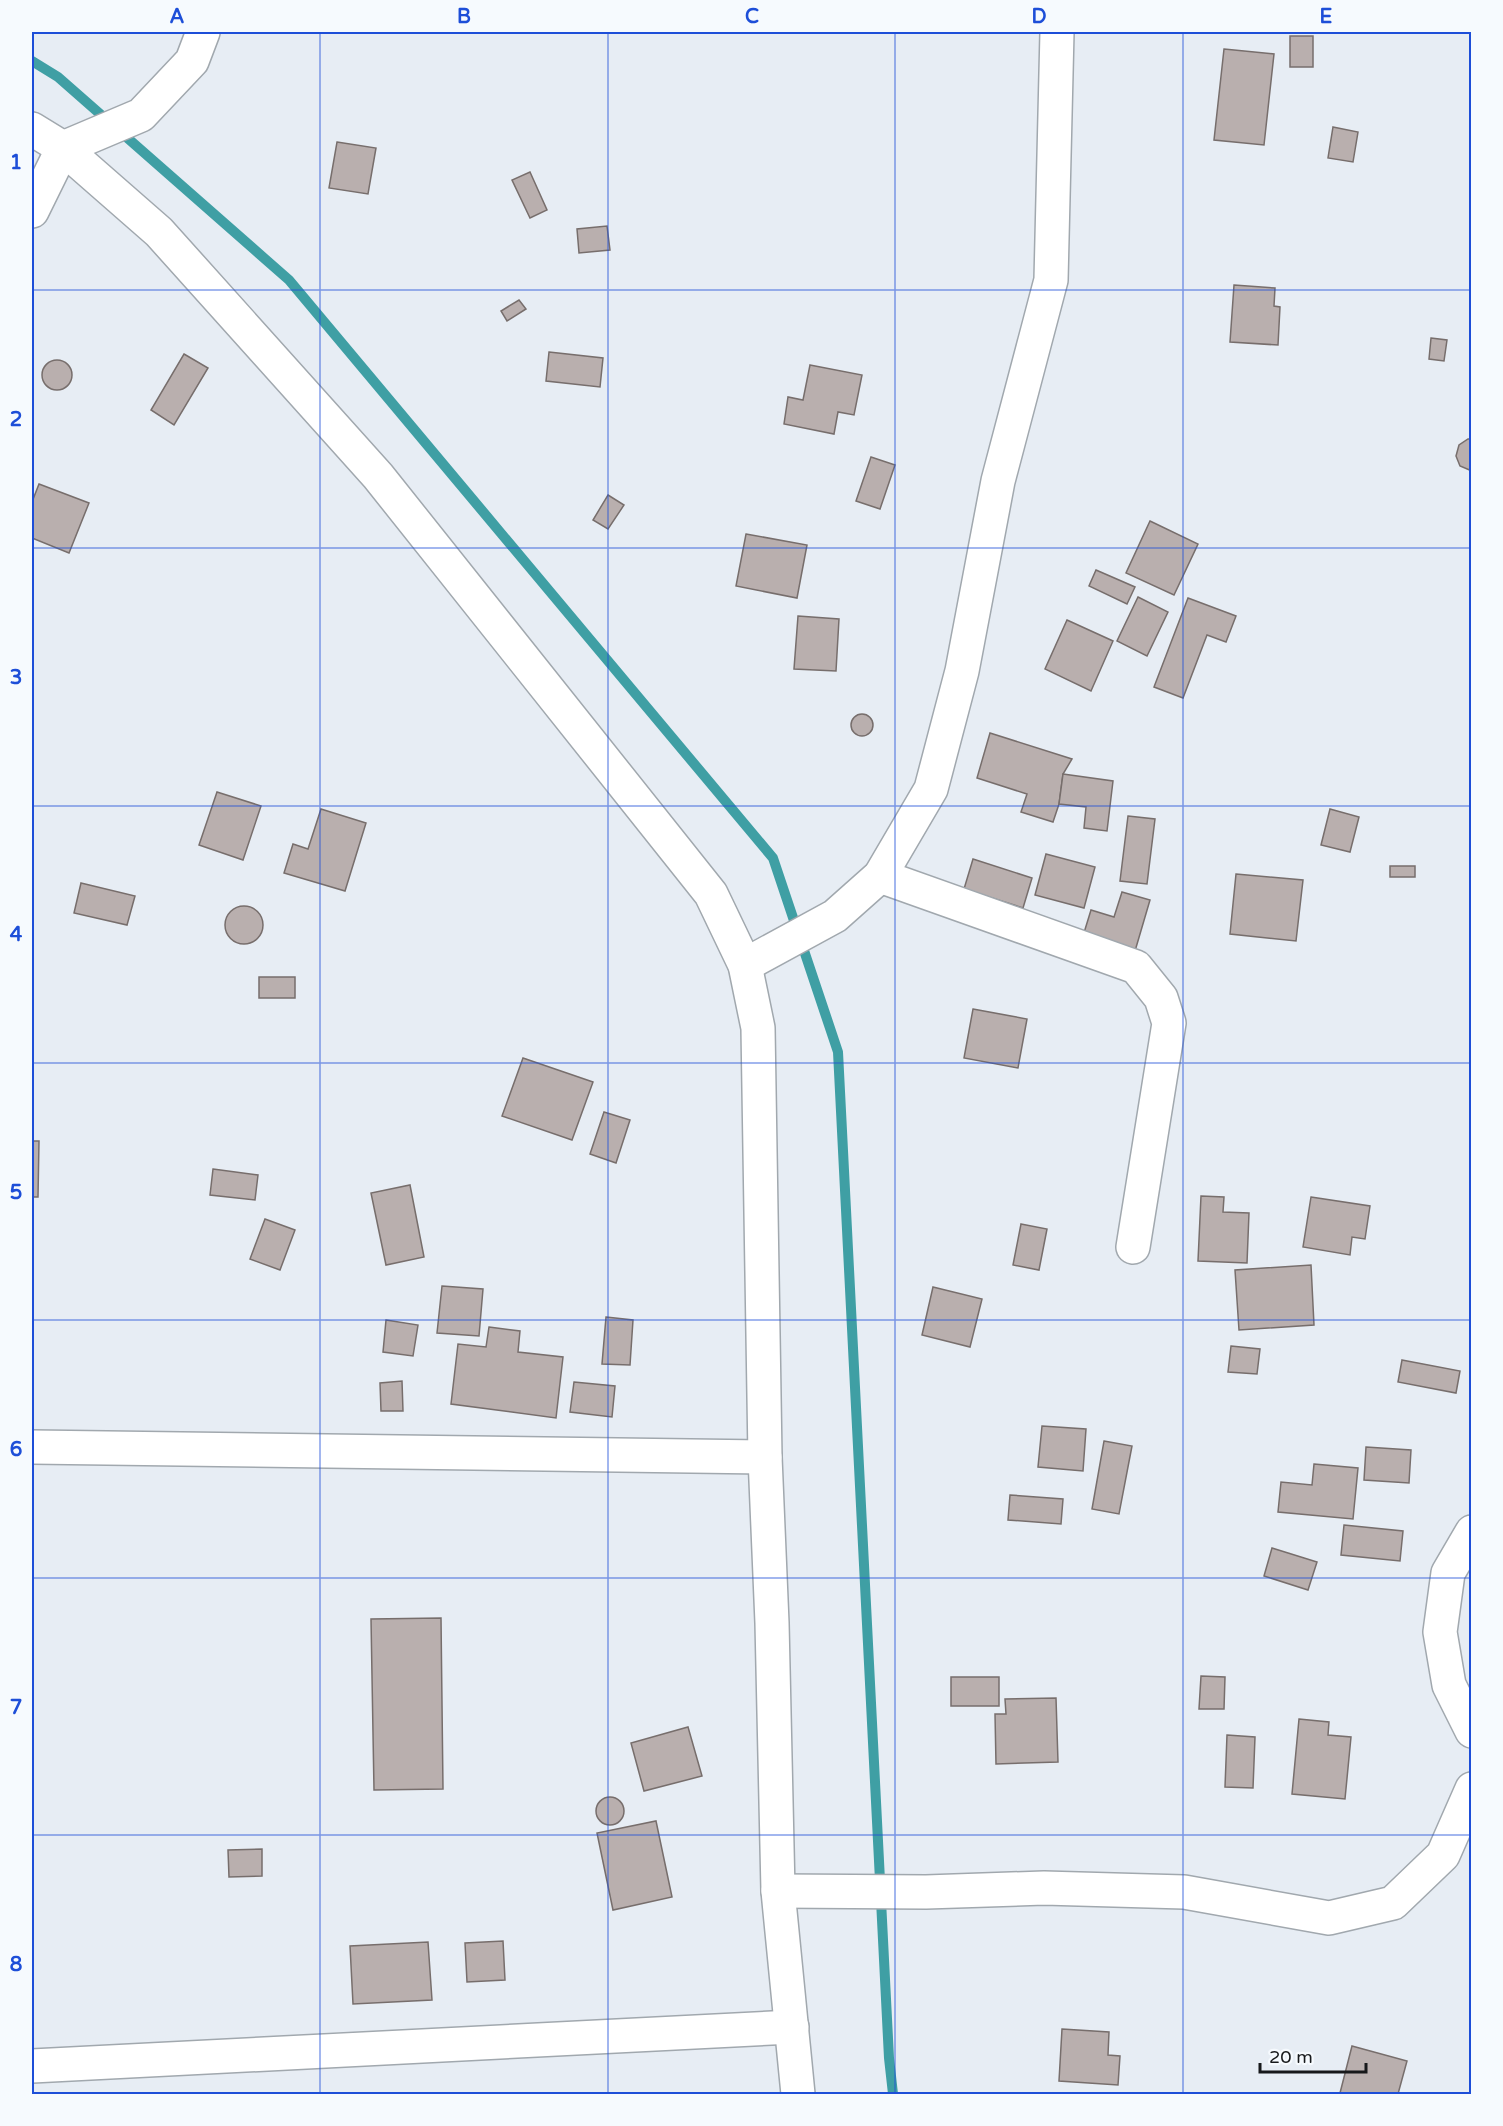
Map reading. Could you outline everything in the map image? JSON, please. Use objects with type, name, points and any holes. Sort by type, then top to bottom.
[{"type":"street","points":[[32,212],[63,148],[141,115],[192,61],[203,32]]},
{"type":"street","points":[[745,965],[835,916],[880,876],[931,789],[962,671],[998,481],[1051,280],[1057,32]]},
{"type":"street","points":[[32,129],[63,148],[159,232],[378,476],[711,894],[745,965],[758,1028],[765,1457],[772,1623],[778,1891],[798,2094]]},
{"type":"street","points":[[880,876],[1136,967],[1161,998],[1168,1023],[1133,1247]]},
{"type":"street","points":[[32,1448],[765,1457]]},
{"type":"street","points":[[1472,1532],[1448,1573],[1440,1632],[1449,1685],[1472,1731]]},
{"type":"street","points":[[778,1891],[926,1892],[1044,1888],[1184,1892],[1329,1918],[1393,1903],[1443,1855],[1472,1789]]},
{"type":"street","points":[[32,2066],[792,2027]]},
{"type":"building","points":[[1290,36],[1313,36],[1313,67],[1290,67]]},
{"type":"building","points":[[1224,49],[1274,54],[1264,145],[1214,140]]},
{"type":"building","points":[[1333,127],[1358,132],[1353,162],[1328,158]]},
{"type":"building","points":[[337,142],[376,148],[368,194],[329,188]]},
{"type":"building","points":[[530,172],[547,210],[530,218],[512,180]]},
{"type":"building","points":[[607,226],[610,250],[579,253],[577,229]]},
{"type":"building","points":[[1234,285],[1275,288],[1274,306],[1280,307],[1278,345],[1230,342]]},
{"type":"building","points":[[519,300],[526,309],[507,321],[501,311]]},
{"type":"building","points":[[1431,338],[1447,340],[1444,361],[1429,359]]},
{"type":"building","points":[[549,352],[603,358],[600,387],[546,381]]},
{"type":"building","points":[[184,354],[208,368],[174,425],[151,410]]},
{"type":"building","points":[[57,360],[68,364],[72,375],[68,386],[57,390],[46,386],[42,375],[46,364]]},
{"type":"building","points":[[810,365],[862,375],[854,415],[838,412],[834,434],[784,424],[788,397],[803,400]]},
{"type":"building","points":[[1472,439],[1472,471],[1460,466],[1456,456],[1459,445]]},
{"type":"building","points":[[871,457],[895,465],[880,509],[856,501]]},
{"type":"building","points":[[39,484],[89,503],[69,553],[32,538],[32,502]]},
{"type":"building","points":[[608,495],[624,505],[608,529],[593,520]]},
{"type":"building","points":[[1150,521],[1198,544],[1174,595],[1126,573]]},
{"type":"building","points":[[746,534],[807,545],[797,598],[736,586]]},
{"type":"building","points":[[1096,570],[1135,587],[1127,604],[1089,586]]},
{"type":"building","points":[[1138,597],[1168,612],[1147,656],[1117,641]]},
{"type":"building","points":[[1188,598],[1236,616],[1226,642],[1207,635],[1183,698],[1154,687]]},
{"type":"building","points":[[798,616],[839,619],[836,671],[794,669]]},
{"type":"building","points":[[1067,620],[1113,641],[1091,691],[1045,669]]},
{"type":"building","points":[[862,714],[870,717],[873,725],[870,733],[862,736],[854,733],[851,725],[854,717]]},
{"type":"building","points":[[990,733],[1072,759],[1063,774],[1059,804],[1053,822],[1021,812],[1027,794],[977,778]]},
{"type":"building","points":[[1063,774],[1113,781],[1107,831],[1084,828],[1086,807],[1059,804]]},
{"type":"building","points":[[217,792],[261,806],[243,860],[199,845]]},
{"type":"building","points":[[321,809],[366,823],[345,891],[284,873],[293,844],[308,849]]},
{"type":"building","points":[[1330,809],[1359,817],[1350,852],[1321,845]]},
{"type":"building","points":[[1128,816],[1155,819],[1147,884],[1120,881]]},
{"type":"building","points":[[1046,854],[1095,867],[1084,908],[1035,895]]},
{"type":"building","points":[[973,859],[1032,878],[1023,908],[964,889]]},
{"type":"building","points":[[1390,866],[1415,866],[1415,877],[1390,877]]},
{"type":"building","points":[[1236,874],[1303,880],[1296,941],[1230,934]]},
{"type":"building","points":[[81,883],[135,896],[127,925],[74,913]]},
{"type":"building","points":[[1122,892],[1150,900],[1135,951],[1083,936],[1091,910],[1114,917]]},
{"type":"building","points":[[244,906],[257,912],[263,925],[257,938],[244,944],[231,938],[225,925],[231,912]]},
{"type":"building","points":[[259,977],[295,977],[295,998],[259,998]]},
{"type":"building","points":[[973,1009],[1027,1019],[1018,1068],[964,1058]]},
{"type":"building","points":[[523,1058],[593,1082],[572,1140],[502,1116]]},
{"type":"building","points":[[604,1112],[630,1120],[616,1163],[590,1154]]},
{"type":"building","points":[[32,1141],[39,1141],[38,1197],[32,1197]]},
{"type":"building","points":[[213,1169],[258,1175],[255,1200],[210,1195]]},
{"type":"building","points":[[410,1185],[424,1257],[386,1265],[371,1193]]},
{"type":"building","points":[[1201,1196],[1224,1197],[1223,1212],[1249,1213],[1247,1263],[1198,1261]]},
{"type":"building","points":[[1311,1197],[1370,1206],[1365,1239],[1352,1237],[1350,1255],[1303,1247]]},
{"type":"building","points":[[265,1219],[295,1230],[280,1270],[250,1259]]},
{"type":"building","points":[[1021,1224],[1047,1229],[1039,1270],[1013,1265]]},
{"type":"building","points":[[1311,1265],[1314,1325],[1239,1330],[1235,1270]]},
{"type":"building","points":[[442,1286],[483,1289],[479,1336],[437,1333]]},
{"type":"building","points":[[933,1287],[982,1299],[970,1347],[922,1335]]},
{"type":"building","points":[[606,1317],[633,1320],[630,1365],[602,1364]]},
{"type":"building","points":[[386,1320],[418,1325],[413,1356],[383,1352]]},
{"type":"building","points":[[489,1327],[520,1331],[518,1352],[563,1357],[556,1418],[451,1404],[458,1344],[486,1347]]},
{"type":"building","points":[[1231,1346],[1260,1349],[1257,1374],[1228,1372]]},
{"type":"building","points":[[1402,1360],[1460,1371],[1456,1393],[1398,1382]]},
{"type":"building","points":[[402,1381],[403,1411],[381,1411],[380,1383]]},
{"type":"building","points":[[574,1382],[615,1386],[612,1417],[570,1412]]},
{"type":"building","points":[[1042,1426],[1086,1429],[1083,1471],[1038,1467]]},
{"type":"building","points":[[1104,1441],[1132,1446],[1119,1514],[1092,1509]]},
{"type":"building","points":[[1366,1447],[1411,1450],[1409,1483],[1364,1480]]},
{"type":"building","points":[[1314,1464],[1358,1468],[1353,1519],[1278,1512],[1281,1482],[1312,1485]]},
{"type":"building","points":[[1010,1495],[1063,1499],[1061,1524],[1008,1520]]},
{"type":"building","points":[[1344,1525],[1403,1531],[1400,1561],[1341,1555]]},
{"type":"building","points":[[1272,1548],[1317,1562],[1308,1590],[1264,1576]]},
{"type":"building","points":[[441,1618],[443,1789],[374,1790],[371,1619]]},
{"type":"building","points":[[1201,1676],[1225,1677],[1224,1709],[1199,1709]]},
{"type":"building","points":[[951,1677],[999,1677],[999,1706],[951,1706]]},
{"type":"building","points":[[1056,1698],[1058,1762],[996,1764],[995,1714],[1006,1714],[1005,1699]]},
{"type":"building","points":[[1299,1719],[1329,1722],[1328,1735],[1351,1737],[1345,1799],[1292,1794]]},
{"type":"building","points":[[688,1727],[702,1776],[644,1791],[631,1743]]},
{"type":"building","points":[[1227,1735],[1255,1737],[1253,1788],[1225,1787]]},
{"type":"building","points":[[610,1797],[620,1801],[624,1811],[620,1821],[610,1825],[600,1821],[596,1811],[600,1801]]},
{"type":"building","points":[[656,1821],[672,1897],[613,1910],[597,1833]]},
{"type":"building","points":[[262,1849],[262,1876],[229,1877],[228,1850]]},
{"type":"building","points":[[503,1941],[505,1980],[467,1982],[465,1943]]},
{"type":"building","points":[[428,1942],[432,2000],[353,2004],[350,1946]]},
{"type":"building","points":[[1062,2029],[1109,2032],[1108,2055],[1120,2056],[1118,2085],[1059,2081]]},
{"type":"building","points":[[1352,2046],[1407,2061],[1398,2094],[1340,2093]]},
{"type":"waterway","points":[[32,61],[58,77],[289,280],[773,858],[838,1052],[889,2058],[893,2094]]}]
